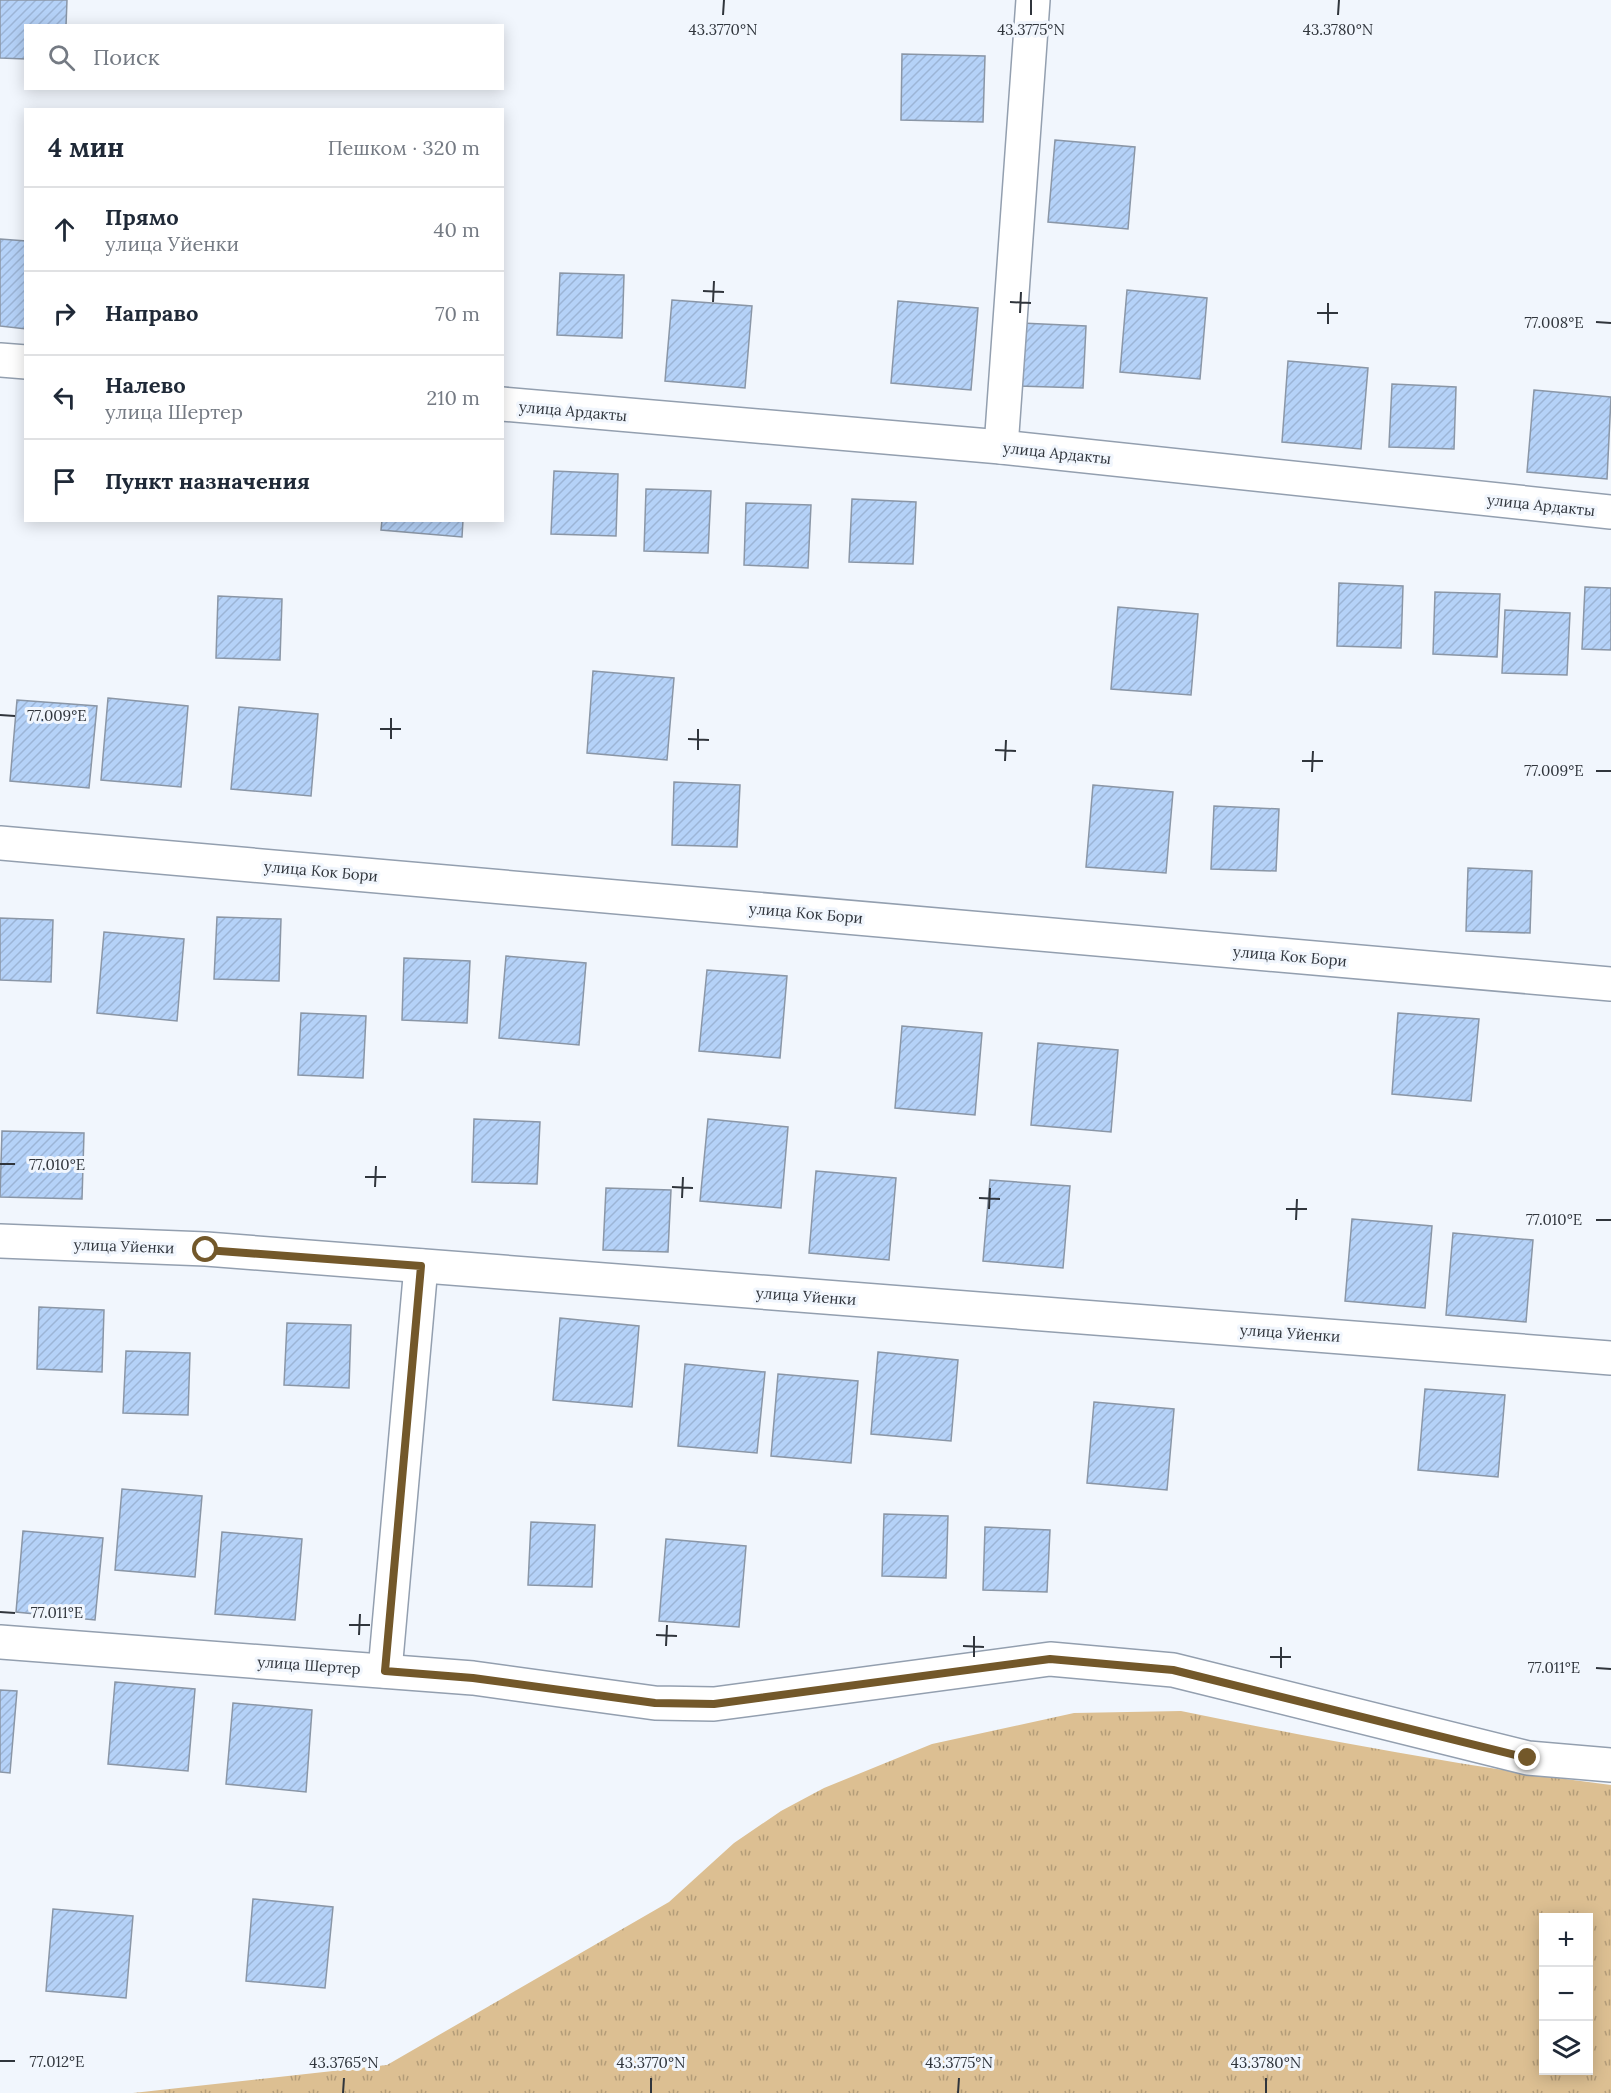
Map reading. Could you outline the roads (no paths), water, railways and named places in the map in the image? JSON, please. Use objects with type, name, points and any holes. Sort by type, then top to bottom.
[{"type":"street","points":[[1001,447],[1033,0]]},
{"type":"street","points":[[0,360],[24,362]]},
{"type":"street","name":"улица Ардакты","points":[[504,404],[1001,447],[1611,512]]},
{"type":"street","name":"улица Кок Бори","points":[[0,843],[1611,984]]},
{"type":"street","name":"улица Уйенки","points":[[0,1241],[206,1250],[1611,1358]]},
{"type":"street","points":[[385,1671],[421,1266]]},
{"type":"street","name":"улица Шертер","points":[[0,1642],[473,1678],[655,1703],[714,1704],[1050,1659],[1173,1670],[1528,1758],[1611,1765]]}]
